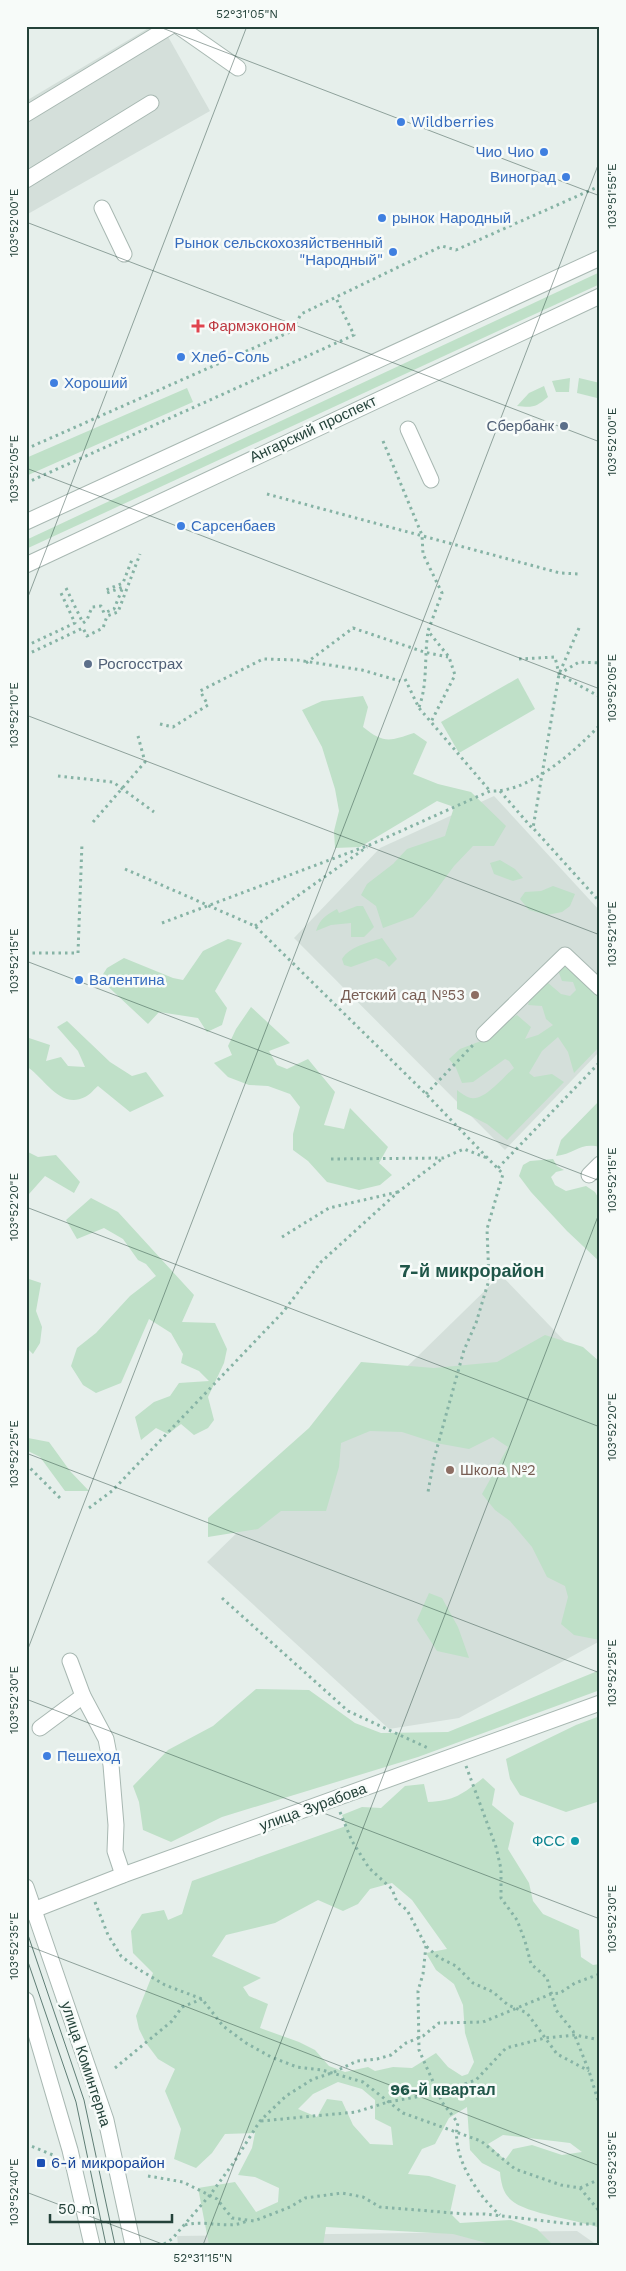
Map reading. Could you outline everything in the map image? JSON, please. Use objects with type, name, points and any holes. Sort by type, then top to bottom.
[{"type":"street","points":[[26,114],[171,26]]},
{"type":"street","points":[[178,26],[238,68]]},
{"type":"street","points":[[26,180],[150,103]]},
{"type":"street","points":[[102,208],[124,254]]},
{"type":"street","points":[[26,522],[600,258]]},
{"type":"street","name":"Ангарский проспект","points":[[26,565],[600,296]]},
{"type":"street","points":[[408,429],[431,480]]},
{"type":"street","points":[[484,1034],[565,955],[600,988]]},
{"type":"street","points":[[589,1176],[600,1164]]},
{"type":"street","points":[[70,1661],[83,1696],[106,1739],[114,1799],[115,1851],[124,1875]]},
{"type":"street","points":[[40,1728],[83,1696]]},
{"type":"street","name":"улица Зурабова","points":[[31,1912],[124,1875],[600,1703]]},
{"type":"street","name":"улица Коминтерна","points":[[26,1887],[31,1912],[106,2120],[133,2245]]},
{"type":"street","points":[[26,2000],[70,2150],[92,2245]]},
{"type":"path","points":[[26,449],[292,332],[301,314],[442,246],[456,250],[600,186]]},
{"type":"path","points":[[26,483],[354,335],[336,298]]},
{"type":"path","points":[[383,440],[422,535],[423,554],[442,593],[428,631],[424,652],[423,698],[419,708]]},
{"type":"path","points":[[267,494],[560,573],[578,574]]},
{"type":"path","points":[[26,655],[83,628],[86,636],[103,628],[107,616],[118,612],[140,554]]},
{"type":"path","points":[[66,588],[82,623],[87,620],[92,607],[101,606],[104,613],[114,609],[123,587],[107,593],[106,590],[123,583],[133,557]]},
{"type":"path","points":[[26,646],[75,623],[60,591]]},
{"type":"path","points":[[306,663],[353,628],[424,652],[449,657]]},
{"type":"path","points":[[533,828],[559,674],[580,628]]},
{"type":"path","points":[[428,631],[449,657],[455,675],[431,722]]},
{"type":"path","points":[[519,659],[555,656],[559,674],[600,697]]},
{"type":"path","points":[[160,724],[173,727],[208,705],[200,691],[263,659],[297,660],[306,663],[362,670],[400,681]]},
{"type":"path","points":[[559,674],[579,662],[600,662]]},
{"type":"path","points":[[405,678],[419,708],[490,791]]},
{"type":"path","points":[[162,923],[372,844],[490,791],[500,791],[542,776],[600,725]]},
{"type":"path","points":[[93,822],[145,762],[138,736]]},
{"type":"path","points":[[58,776],[113,782],[154,812]]},
{"type":"path","points":[[500,791],[600,902]]},
{"type":"path","points":[[26,953],[78,953],[82,843]]},
{"type":"path","points":[[255,926],[372,844]]},
{"type":"path","points":[[125,869],[255,926],[426,1094],[503,1174],[487,1229],[489,1280],[476,1323],[464,1350],[434,1459],[428,1492]]},
{"type":"path","points":[[426,1094],[484,1034]]},
{"type":"path","points":[[498,1168],[600,1062]]},
{"type":"path","points":[[89,1508],[112,1491],[283,1312],[321,1262],[362,1227],[398,1192],[443,1158],[464,1149],[489,1158]]},
{"type":"path","points":[[331,1159],[443,1158]]},
{"type":"path","points":[[282,1237],[329,1208],[398,1192]]},
{"type":"path","points":[[26,1464],[62,1500]]},
{"type":"path","points":[[222,1598],[348,1711],[450,1757]]},
{"type":"path","points":[[465,1763],[496,1847],[501,1869],[501,1898],[517,1920],[531,1964],[547,1978],[556,2010],[575,2036],[589,2071],[600,2107]]},
{"type":"path","points":[[339,1809],[352,1841],[374,1874],[392,1889],[398,1902],[407,1910],[426,1946],[438,1957],[456,1966],[473,1983],[493,1992],[508,2004],[527,2013],[557,2054],[589,2071]]},
{"type":"path","points":[[93,1898],[108,1935],[121,1956],[165,1985],[202,1999],[223,2026],[246,2043],[271,2057],[298,2067],[332,2073],[363,2082],[402,2113],[481,2141],[515,2169],[580,2188],[600,2179]]},
{"type":"path","points":[[426,1946],[423,1974],[418,1991],[419,2050],[442,2102],[458,2123],[456,2131],[457,2150],[465,2168],[485,2202],[501,2216]]},
{"type":"path","points":[[164,2244],[172,2239],[210,2195],[260,2121],[286,2096],[313,2079],[332,2073],[357,2061],[377,2059],[391,2054],[406,2043],[418,2038],[438,2023],[483,2022],[552,1994],[560,1993],[575,1983],[600,1974]]},
{"type":"path","points":[[115,2068],[172,2021],[182,2007],[202,1999]]},
{"type":"path","points":[[260,2121],[356,2112],[388,2102],[438,2093],[476,2080],[506,2048],[545,2038],[575,2036],[600,2040]]},
{"type":"path","points":[[26,2144],[53,2155]]},
{"type":"path","points":[[148,2176],[183,2182],[217,2199],[232,2218],[254,2221],[290,2207],[305,2198],[342,2193],[363,2197],[380,2207],[501,2216],[571,2224],[600,2224]]},
{"type":"path","points":[[580,2188],[600,2212]]},
{"type":"path","points":[[184,2225],[196,2222],[240,2225],[250,2220]]},
{"type":"shaded area","points":[[152,26],[162,26],[210,111],[26,215],[26,101]]},
{"type":"shaded area","name":"Детский сад №53","points":[[494,796],[600,911],[600,1051],[505,1150],[294,938],[380,848]]},
{"type":"shaded area","name":"Школа №2","points":[[501,1275],[600,1378],[600,1641],[459,1718],[389,1729],[207,1562]]},
{"type":"shaded area","points":[[577,2231],[597,2245],[178,2245],[177,2236]]},
{"type":"green space","points":[[600,272],[600,284],[26,549],[26,540]]},
{"type":"green space","points":[[570,378],[569,392],[556,392],[552,381]]},
{"type":"green space","points":[[579,378],[600,383],[600,394],[597,398],[577,393]]},
{"type":"green space","points":[[544,386],[548,397],[544,400],[534,406],[517,406],[529,393]]},
{"type":"green space","points":[[187,388],[193,402],[26,476],[26,458]]},
{"type":"green space","points":[[518,678],[535,709],[459,753],[441,722]]},
{"type":"green space","points":[[363,696],[368,707],[363,727],[382,738],[393,739],[414,733],[427,742],[413,774],[438,784],[471,792],[506,826],[494,846],[473,846],[454,866],[413,917],[383,928],[376,906],[361,895],[367,884],[393,864],[407,849],[445,836],[454,807],[437,801],[360,847],[335,848],[334,831],[339,811],[335,789],[322,747],[302,710],[322,701]]},
{"type":"green space","points":[[500,860],[515,869],[523,878],[513,881],[494,874],[490,863]]},
{"type":"green space","points":[[553,886],[575,894],[570,906],[562,912],[547,915],[529,910],[520,899],[525,892],[541,891]]},
{"type":"green space","points":[[357,906],[363,906],[374,927],[364,937],[351,937],[351,923],[331,925],[316,931],[322,920],[330,913],[337,909],[339,913]]},
{"type":"green space","points":[[382,938],[397,959],[389,967],[385,962],[376,958],[351,967],[344,965],[342,959],[350,951],[360,945]]},
{"type":"green space","points":[[228,939],[242,943],[215,991],[227,1008],[222,1025],[207,1032],[198,1018],[159,1012],[148,1024],[100,979],[107,968],[124,958],[173,978],[183,980],[203,951]]},
{"type":"green space","points":[[563,964],[600,982],[600,1046],[574,1073],[568,1052],[558,1037],[542,1051],[529,1073],[534,1077],[552,1074],[564,1082],[507,1140],[487,1124],[457,1109],[457,1090],[471,1098],[482,1096],[514,1068],[509,1061],[505,1059],[473,1082],[462,1083],[456,1068],[449,1059],[460,1049],[494,1036],[506,1021],[517,1015],[531,1027],[525,1039],[538,1035],[553,1025],[546,1019],[542,1006],[528,1005],[532,992],[547,982],[561,994],[570,996],[576,990],[573,982],[562,981],[559,973]]},
{"type":"green space","points":[[251,1007],[290,1043],[269,1051],[277,1065],[287,1069],[308,1059],[335,1092],[324,1125],[344,1129],[350,1108],[388,1147],[379,1163],[392,1175],[380,1185],[359,1190],[327,1182],[308,1161],[293,1150],[293,1134],[300,1107],[290,1094],[268,1086],[249,1085],[228,1077],[214,1063],[232,1055],[228,1046],[236,1029]]},
{"type":"green space","points":[[67,1021],[110,1062],[132,1076],[146,1072],[164,1096],[130,1112],[98,1086],[87,1096],[76,1100],[60,1096],[26,1066],[26,1037],[50,1045],[46,1061],[61,1057],[68,1066],[85,1067],[78,1051],[57,1027]]},
{"type":"green space","points":[[600,1100],[600,1147],[582,1147],[556,1156],[561,1140]]},
{"type":"green space","points":[[26,1151],[38,1157],[56,1155],[80,1182],[74,1193],[45,1176],[29,1194],[26,1192]]},
{"type":"green space","points":[[553,1159],[557,1166],[564,1170],[556,1172],[551,1177],[555,1185],[566,1191],[586,1186],[595,1192],[600,1201],[600,1262],[567,1231],[519,1176],[523,1165],[530,1161]]},
{"type":"green space","points":[[91,1198],[118,1212],[194,1295],[182,1322],[215,1323],[227,1349],[224,1363],[208,1397],[214,1420],[208,1428],[194,1435],[181,1424],[168,1434],[156,1428],[141,1440],[135,1417],[154,1402],[170,1396],[179,1383],[209,1381],[199,1371],[181,1363],[183,1354],[171,1333],[149,1319],[121,1383],[96,1393],[83,1385],[71,1366],[77,1348],[96,1333],[130,1296],[156,1276],[146,1264],[138,1260],[123,1239],[104,1228],[77,1239],[66,1220]]},
{"type":"green space","points":[[26,1278],[41,1283],[36,1311],[42,1327],[40,1343],[33,1354],[26,1347]]},
{"type":"green space","points":[[545,1335],[583,1347],[600,1362],[600,1640],[574,1635],[561,1624],[568,1597],[565,1586],[547,1577],[532,1547],[510,1521],[495,1510],[482,1494],[508,1447],[493,1437],[469,1449],[436,1443],[402,1432],[370,1431],[341,1443],[339,1467],[326,1511],[281,1511],[258,1529],[208,1537],[208,1518],[309,1428],[361,1362],[434,1368],[497,1362]]},
{"type":"green space","points":[[28,1438],[49,1442],[70,1471],[89,1491],[65,1491],[40,1457],[26,1450]]},
{"type":"green space","points":[[429,1593],[442,1598],[458,1627],[469,1658],[437,1651],[417,1620]]},
{"type":"green space","points":[[600,1670],[600,1690],[418,1757],[222,1817],[171,1842],[143,1830],[139,1802],[133,1786],[168,1750],[213,1726],[256,1689],[309,1690],[355,1723],[381,1733],[448,1732]]},
{"type":"green space","points":[[600,1716],[600,1801],[566,1812],[520,1795],[510,1779],[506,1759],[576,1725]]},
{"type":"green space","points":[[483,1778],[495,1789],[492,1805],[514,1823],[508,1849],[529,1883],[533,1901],[543,1914],[579,1930],[581,1957],[593,1965],[600,1964],[600,2228],[540,2213],[518,2205],[511,2200],[503,2188],[500,2172],[482,2163],[470,2150],[467,2107],[449,2118],[435,2144],[422,2149],[408,2174],[429,2176],[456,2185],[450,2213],[460,2223],[511,2220],[537,2229],[553,2245],[494,2245],[453,2234],[326,2227],[323,2245],[209,2245],[198,2188],[235,2182],[256,2212],[278,2202],[279,2188],[255,2177],[238,2175],[252,2148],[255,2133],[225,2134],[212,2153],[196,2168],[174,2159],[181,2129],[165,2091],[175,2069],[158,2059],[146,2043],[139,2029],[136,2016],[153,1973],[133,1953],[131,1931],[142,1914],[164,1910],[168,1920],[182,1914],[192,1881],[346,1826],[342,1815],[362,1807],[381,1808],[405,1786],[424,1784],[428,1802],[458,1796]],"holes":[[[392,1883],[412,1900],[447,1949],[426,1953],[436,1970],[454,1984],[463,2005],[465,2033],[474,2062],[468,2074],[462,2076],[448,2067],[436,2053],[412,2068],[393,2067],[375,2071],[368,2067],[345,2072],[329,2066],[315,2050],[260,2028],[268,2004],[249,1996],[243,1987],[261,1978],[212,1956],[226,1935],[275,1923],[318,1900],[343,1911],[358,1904],[370,1889]],[[338,2082],[362,2089],[375,2100],[375,2119],[391,2127],[393,2145],[370,2144],[353,2125],[342,2101],[327,2099],[317,2117],[298,2109],[313,2094]],[[503,2135],[570,2143],[582,2152],[562,2155],[532,2145],[513,2149],[505,2160],[488,2144]]]},
{"type":"tram line","points":[[26,1929],[84,2100],[115,2245]]},
{"type":"tram line","points":[[26,1956],[76,2102],[106,2245]]},
{"type":"place","name":"Wildberries","points":[[401,122]]},
{"type":"place","name":"Чио Чио","points":[[544,152]]},
{"type":"place","name":"Виноград","points":[[566,177]]},
{"type":"place","name":"рынок Народный","points":[[382,218]]},
{"type":"place","name":"Рынок сельскохозяйственный \"Народный\"","points":[[393,252]]},
{"type":"place","name":"Фармэконом","points":[[198,326]]},
{"type":"place","name":"Хлеб-Соль","points":[[181,357]]},
{"type":"place","name":"Хороший","points":[[54,383]]},
{"type":"place","name":"Сбербанк","points":[[564,426]]},
{"type":"place","name":"Сарсенбаев","points":[[181,526]]},
{"type":"place","name":"Росгосстрах","points":[[88,664]]},
{"type":"place","name":"Валентина","points":[[79,980]]},
{"type":"place","name":"Детский сад №53","points":[[475,995]]},
{"type":"place","name":"Школа №2","points":[[450,1470]]},
{"type":"place","name":"Пешеход","points":[[47,1756]]},
{"type":"place","name":"ФСС","points":[[575,1841]]},
{"type":"place","name":"6-й микрорайон","points":[[41,2163]]},
{"type":"district","name":"7-й микрорайон","points":[[472,1271]]},
{"type":"district","name":"96-й квартал","points":[[443,2089]]}]
